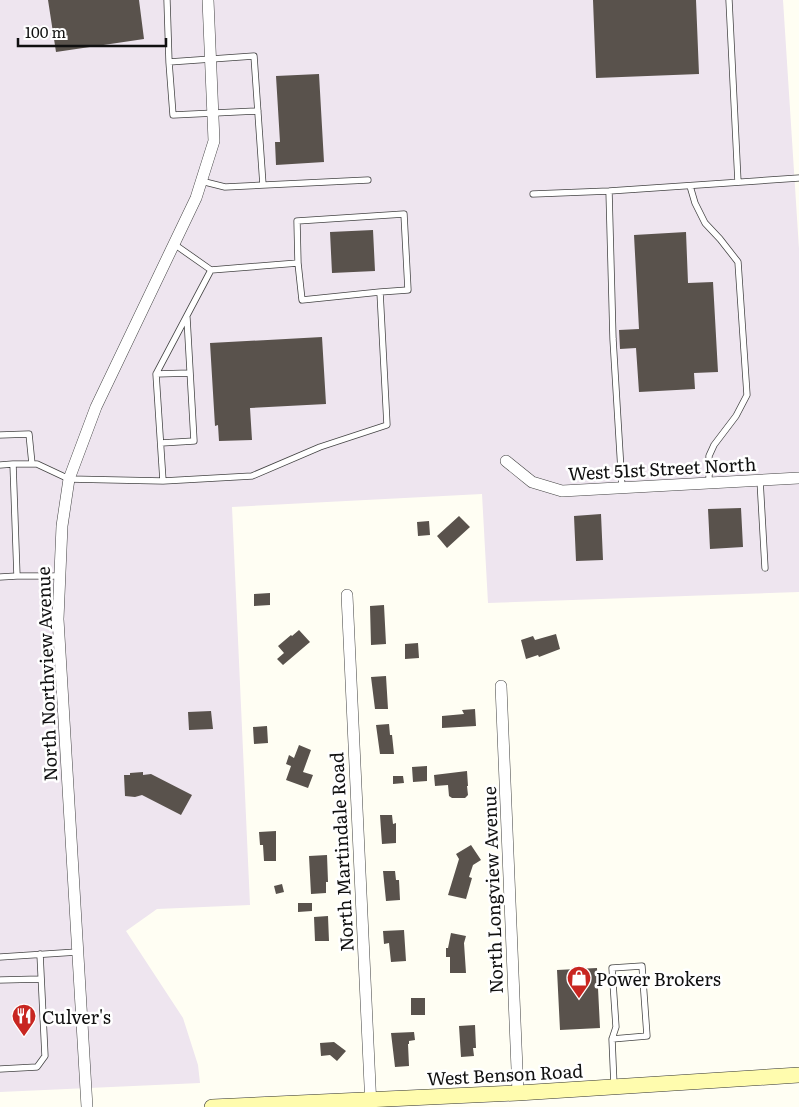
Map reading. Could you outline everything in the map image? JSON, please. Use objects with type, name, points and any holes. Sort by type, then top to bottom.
[{"type":"main road","name":"West Benson Road","points":[[212,1107],[371,1104],[799,1075]]},
{"type":"street","name":"North Northview Avenue","points":[[86,1107],[60,668],[58,619],[62,526],[69,479],[96,407],[196,198],[214,141],[208,0]]},
{"type":"street","name":"West 51st Street North","points":[[506,462],[532,482],[562,491],[799,478]]},
{"type":"street","name":"North Martindale Road","points":[[347,595],[371,1104]]},
{"type":"street","name":"North Longview Avenue","points":[[501,686],[518,1093]]},
{"type":"lane","points":[[167,0],[174,115],[258,111]]},
{"type":"lane","points":[[729,0],[738,182]]},
{"type":"lane","points":[[170,62],[254,56],[263,185]]},
{"type":"lane","points":[[533,194],[608,191],[799,178]]},
{"type":"lane","points":[[201,181],[225,187],[368,180]]},
{"type":"lane","points":[[690,186],[695,203],[706,223],[738,262],[747,395],[736,416],[714,444],[709,456],[709,483]]},
{"type":"lane","points":[[608,191],[612,312],[622,487]]},
{"type":"lane","points":[[404,214],[408,290],[302,300],[298,263],[297,221],[404,214]]},
{"type":"lane","points":[[174,244],[211,270],[298,263]]},
{"type":"lane","points":[[163,481],[156,374],[211,270]]},
{"type":"lane","points":[[0,465],[37,464],[69,479],[163,481],[252,476],[320,447],[387,425],[380,292]]},
{"type":"lane","points":[[160,442],[194,441],[187,316]]},
{"type":"lane","points":[[156,374],[190,372]]},
{"type":"lane","points":[[0,435],[29,434],[32,464]]},
{"type":"lane","points":[[13,464],[17,576]]},
{"type":"lane","points":[[760,480],[765,568]]},
{"type":"lane","points":[[0,577],[59,576]]},
{"type":"lane","points":[[0,957],[76,952]]},
{"type":"lane","points":[[0,1069],[37,1067],[45,1056],[40,954]]},
{"type":"lane","points":[[612,1039],[646,1036],[642,966],[612,968],[616,1027],[612,1039],[614,1087]]},
{"type":"lane","points":[[0,980],[41,979]]},
{"type":"shaded area","points":[[0,0],[783,0],[799,249],[799,592],[488,603],[482,494],[232,507],[250,905],[157,909],[126,931],[183,1018],[198,1065],[200,1083],[0,1092]]},
{"type":"building","points":[[48,0],[139,0],[144,39],[56,52]]},
{"type":"building","points":[[593,0],[696,0],[699,74],[596,78]]},
{"type":"building","points":[[319,74],[324,162],[276,165],[275,142],[280,142],[276,76]]},
{"type":"building","points":[[373,230],[375,271],[332,273],[330,232]]},
{"type":"building","points":[[686,232],[688,283],[713,282],[718,372],[694,373],[695,389],[639,392],[636,348],[620,349],[619,330],[639,329],[634,235]]},
{"type":"building","points":[[322,337],[326,404],[250,408],[252,440],[219,441],[218,425],[215,426],[210,343]]},
{"type":"building","points":[[741,508],[743,547],[710,549],[708,509]]},
{"type":"building","points":[[601,514],[603,560],[576,561],[574,516]]},
{"type":"building","points":[[459,516],[470,527],[447,548],[437,536]]},
{"type":"building","points":[[429,521],[430,535],[418,536],[417,522]]},
{"type":"building","points":[[270,593],[270,605],[254,606],[254,594]]},
{"type":"building","points":[[384,605],[386,644],[371,645],[370,606]]},
{"type":"building","points":[[299,630],[310,642],[283,665],[277,659],[284,653],[278,646]]},
{"type":"building","points":[[556,634],[560,649],[539,657],[538,655],[526,659],[521,640],[533,636],[535,640]]},
{"type":"building","points":[[418,643],[419,658],[405,659],[405,644]]},
{"type":"building","points":[[386,676],[388,709],[375,709],[371,677]]},
{"type":"building","points":[[475,709],[476,726],[442,728],[442,716],[464,714],[462,710]]},
{"type":"building","points":[[211,711],[213,729],[189,730],[188,712]]},
{"type":"building","points":[[389,724],[394,754],[380,754],[376,725]]},
{"type":"building","points":[[267,726],[268,743],[254,744],[253,727]]},
{"type":"building","points":[[299,745],[311,750],[303,772],[313,775],[308,788],[286,780],[291,766],[286,764],[289,755],[294,758]]},
{"type":"building","points":[[427,766],[427,781],[413,782],[412,767]]},
{"type":"building","points":[[467,771],[468,795],[465,798],[452,798],[449,796],[448,785],[435,786],[434,775]]},
{"type":"building","points":[[143,772],[143,775],[151,774],[192,795],[181,815],[142,795],[135,797],[125,796],[124,775]]},
{"type":"building","points":[[393,776],[403,776],[404,783],[393,784]]},
{"type":"building","points":[[380,815],[392,815],[393,824],[396,823],[396,843],[382,844]]},
{"type":"building","points":[[276,831],[276,861],[264,861],[263,845],[260,845],[259,832]]},
{"type":"building","points":[[471,845],[481,860],[473,865],[469,877],[472,878],[466,899],[448,895],[459,859],[456,854]]},
{"type":"building","points":[[327,855],[328,882],[326,882],[326,893],[311,894],[309,856]]},
{"type":"building","points":[[383,871],[395,871],[396,880],[399,880],[400,900],[386,901]]},
{"type":"building","points":[[282,884],[284,892],[276,894],[274,886]]},
{"type":"building","points":[[298,903],[312,903],[312,911],[298,912]]},
{"type":"building","points":[[328,916],[329,941],[315,941],[314,917]]},
{"type":"building","points":[[404,930],[406,961],[391,962],[389,943],[384,944],[383,931]]},
{"type":"building","points":[[451,933],[466,936],[464,943],[466,973],[450,973],[450,957],[446,957],[446,948],[448,948]]},
{"type":"building","name":"Power Brokers","points":[[597,968],[600,1028],[560,1030],[557,970]]},
{"type":"building","points":[[411,998],[425,998],[425,1015],[411,1015]]},
{"type":"building","points":[[475,1025],[476,1048],[473,1048],[474,1056],[461,1057],[459,1026]]},
{"type":"building","points":[[414,1032],[415,1040],[409,1041],[408,1044],[409,1066],[395,1067],[391,1033]]},
{"type":"building","points":[[334,1042],[346,1051],[337,1061],[330,1055],[321,1056],[320,1043]]},
{"type":"place","name":"Power Brokers","points":[[579,999]]},
{"type":"place","name":"Culver's","points":[[24,1037]]}]
